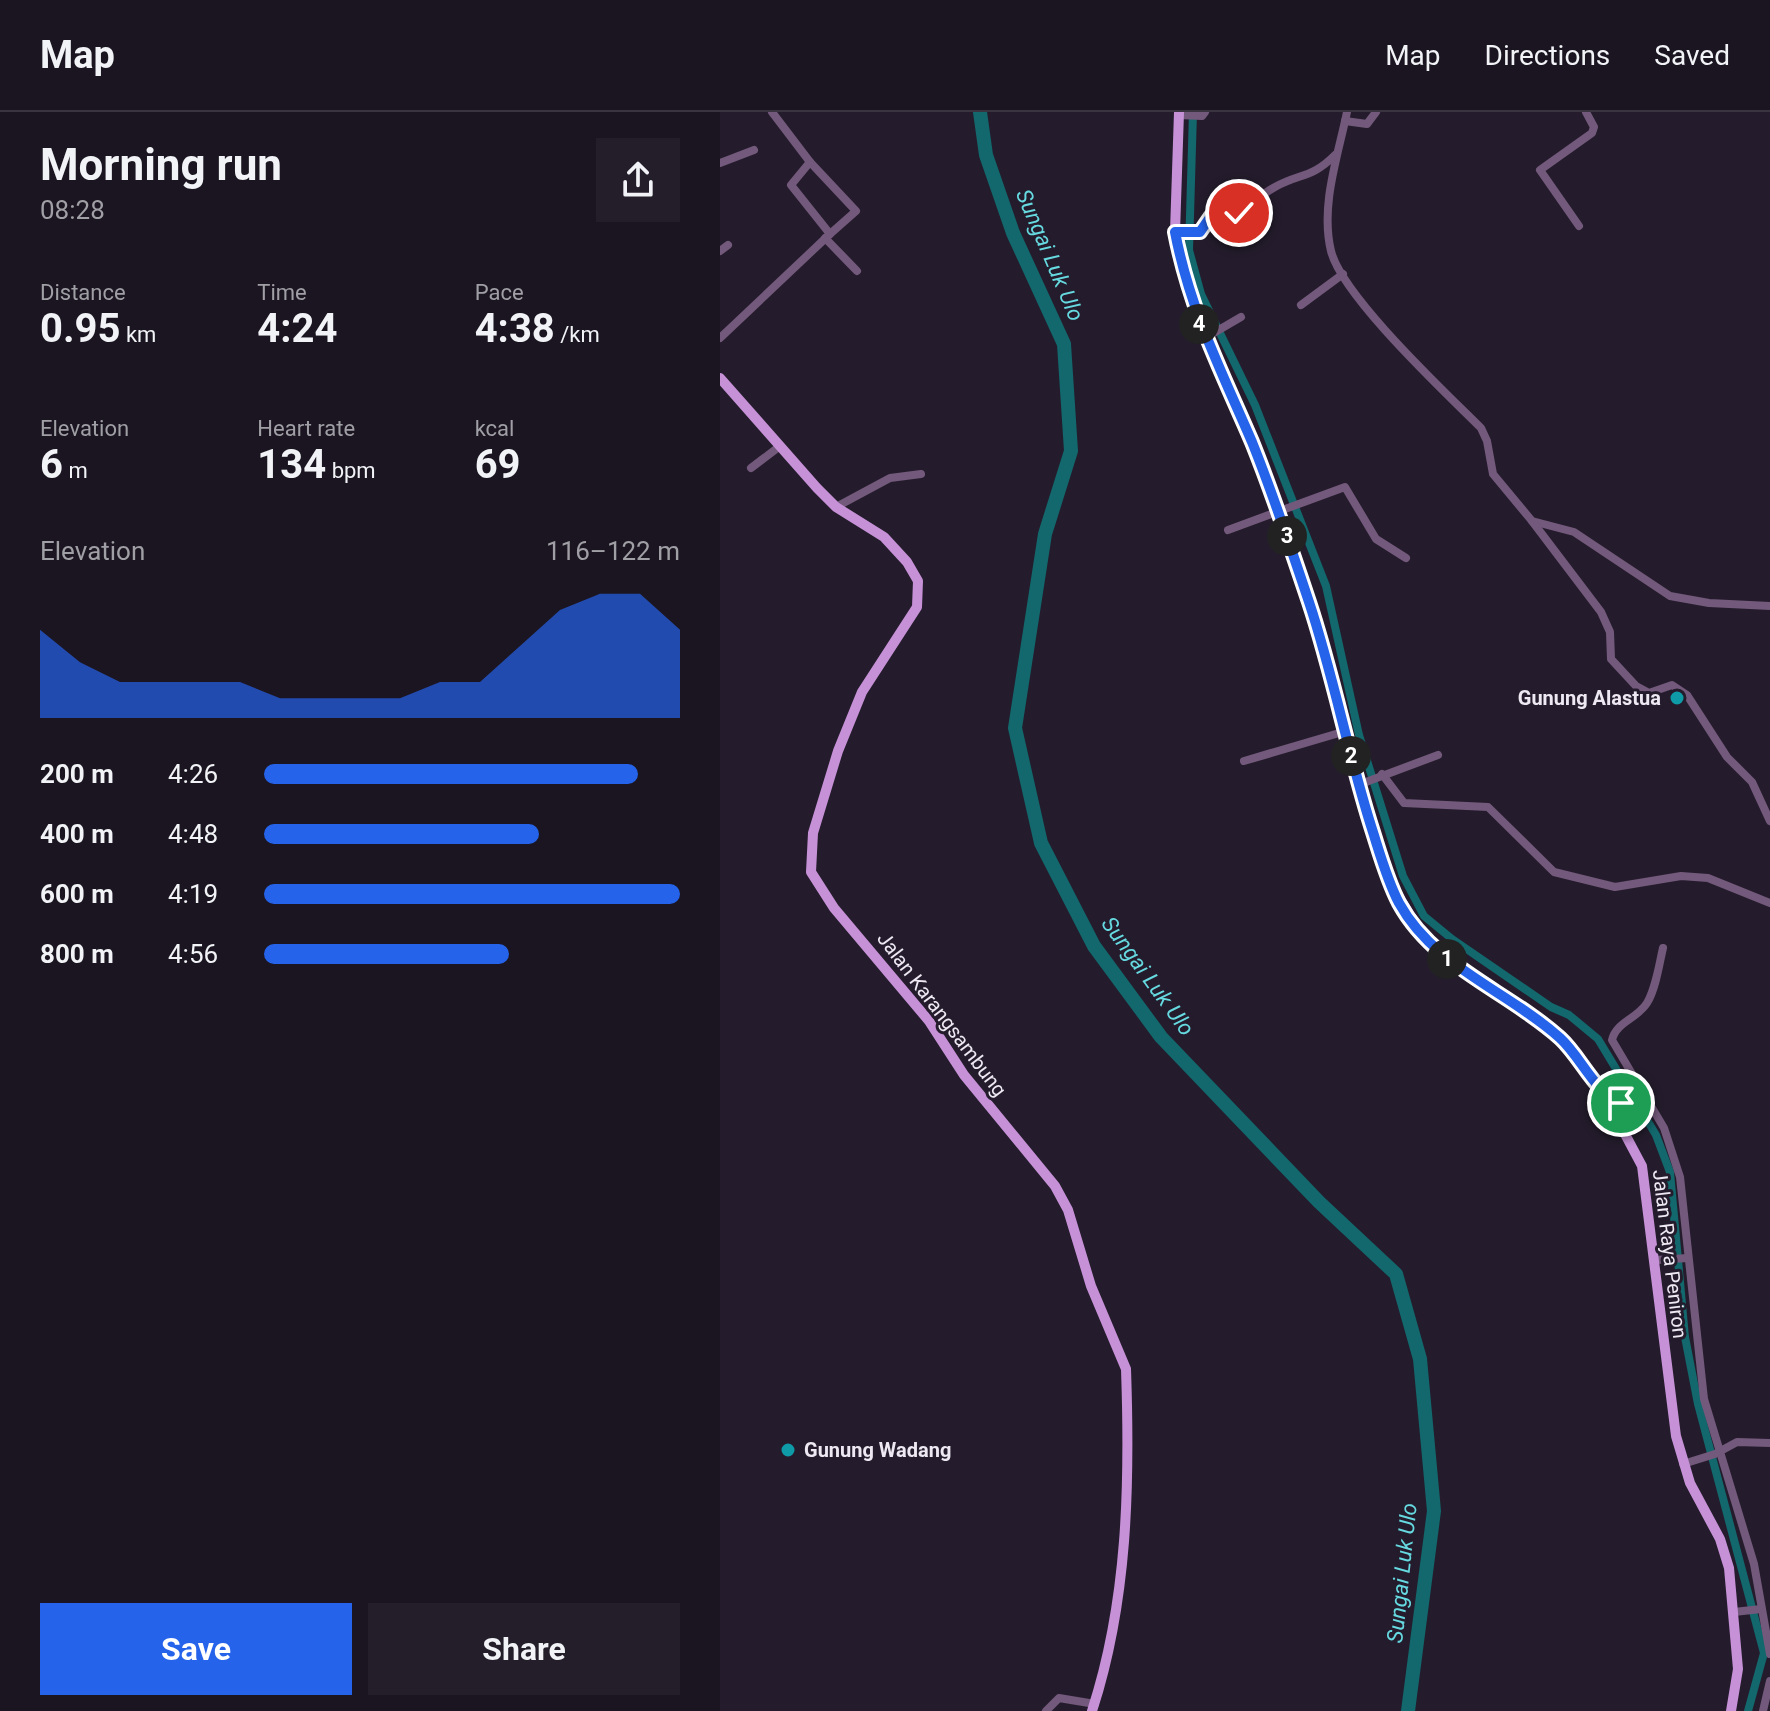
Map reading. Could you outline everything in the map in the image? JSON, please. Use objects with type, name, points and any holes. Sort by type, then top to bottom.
[{"type":"main road","name":"Jalan Raya Peniron","points":[[1182,114],[1175,232],[1182,269],[1284,510],[1390,882],[1427,943],[1561,1039],[1601,1089],[1642,1166],[1660,1260],[1674,1423],[1683,1464],[1720,1539],[1737,1612],[1738,1669],[1731,1711]]},
{"type":"main road","name":"Jalan Karangsambung","points":[[720,378],[779,448],[836,507],[884,537],[913,571],[920,590],[911,618],[862,692],[838,751],[813,833],[811,872],[834,908],[929,1021],[964,1075],[1055,1186],[1068,1210],[1091,1286],[1122,1354],[1126,1383],[1128,1496],[1118,1593],[1090,1705]]},
{"type":"street","points":[[720,338],[856,211],[810,162],[772,112]]},
{"type":"street","points":[[1376,112],[1367,124],[1346,116],[1337,153],[1329,229],[1331,252],[1343,274],[1395,340],[1481,428],[1487,441],[1493,474],[1601,612],[1610,632],[1611,659],[1636,686],[1649,693],[1672,685],[1687,695],[1712,736],[1756,787],[1770,821]]},
{"type":"street","points":[[1579,226],[1540,170],[1592,133],[1594,127],[1586,112]]},
{"type":"street","points":[[1182,114],[1202,114]]},
{"type":"street","points":[[720,163],[754,150]]},
{"type":"street","points":[[1175,232],[1199,232],[1211,216],[1242,212],[1274,188],[1314,174],[1337,153]]},
{"type":"street","points":[[810,162],[791,185],[827,236],[857,271]]},
{"type":"street","points":[[720,251],[728,245]]},
{"type":"street","points":[[1301,305],[1343,274]]},
{"type":"street","points":[[1209,336],[1241,317]]},
{"type":"street","points":[[751,468],[779,448]]},
{"type":"street","points":[[836,507],[890,478],[921,474]]},
{"type":"street","points":[[1228,530],[1346,487],[1376,539],[1406,558]]},
{"type":"street","points":[[1532,521],[1574,532],[1667,595],[1709,603],[1770,606]]},
{"type":"street","points":[[1244,761],[1346,731]]},
{"type":"street","points":[[1363,782],[1438,755]]},
{"type":"street","points":[[1381,775],[1404,803],[1488,807],[1554,872],[1615,887],[1697,877],[1770,903]]},
{"type":"street","points":[[1663,948],[1648,1001],[1612,1035],[1613,1047],[1664,1128],[1677,1166],[1685,1259],[1704,1399],[1716,1454],[1741,1513],[1770,1654]]},
{"type":"street","points":[[1601,1089],[1616,1101],[1624,1102],[1640,1092]]},
{"type":"street","points":[[1660,1260],[1685,1259]]},
{"type":"street","points":[[1683,1464],[1716,1454],[1737,1442],[1770,1443]]},
{"type":"street","points":[[1737,1612],[1759,1609]]},
{"type":"street","points":[[1763,1711],[1770,1681]]},
{"type":"street","points":[[1046,1711],[1059,1698],[1090,1705]]},
{"type":"waterway","name":"Sungai Luk Ulo","points":[[980,112],[986,155],[1013,233],[1064,344],[1071,451],[1045,534],[1015,728],[1041,843],[1094,946],[1161,1037],[1319,1202],[1396,1274],[1420,1359],[1434,1511],[1408,1711]]},
{"type":"waterway","points":[[1193,112],[1189,250],[1201,294],[1255,405],[1326,586],[1359,735],[1403,876],[1424,916],[1551,1007],[1569,1015],[1598,1039],[1656,1135],[1670,1172],[1685,1337],[1698,1404],[1764,1653],[1748,1711]]},
{"type":"place","name":"Gunung Alastua","points":[[1677,698]]},
{"type":"place","name":"Gunung Wadang","points":[[788,1450]]},
{"type":"route","points":[[1239,213],[1213,215],[1200,232],[1175,232],[1182,269],[1198,321],[1251,441],[1310,603],[1342,713],[1358,785],[1390,882],[1413,926],[1427,943],[1546,1026],[1569,1046],[1601,1089],[1621,1103]]}]
